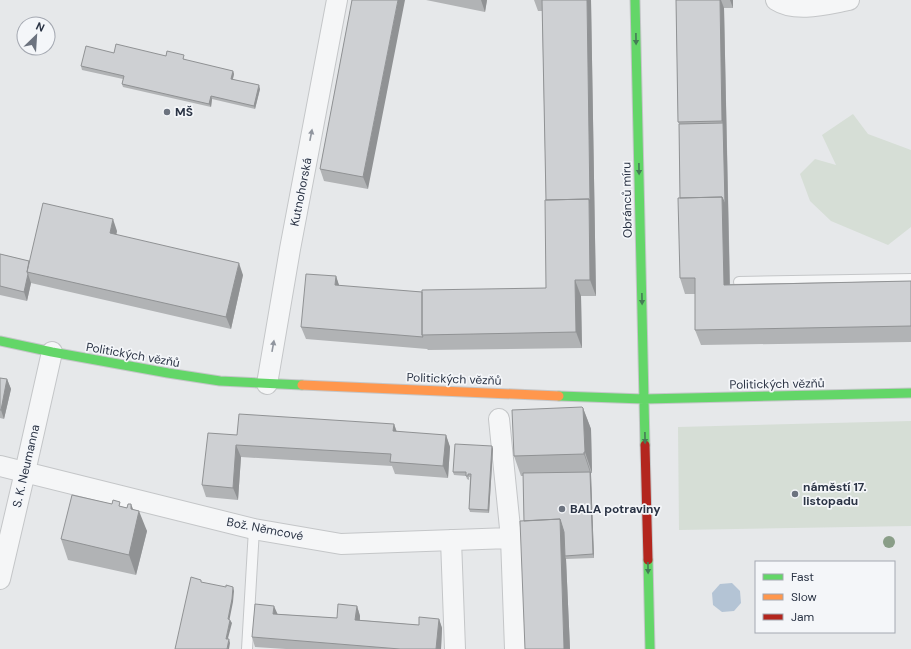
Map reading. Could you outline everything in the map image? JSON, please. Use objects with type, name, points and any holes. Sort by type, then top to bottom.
[{"type":"street","name":"Kutnohorská","points":[[267,384],[290,249],[336,0]]},
{"type":"street","name":"Obránců míru","points":[[635,0],[644,399]]},
{"type":"street","points":[[776,0],[782,4],[797,7],[849,0]]},
{"type":"street","name":"Politických vězňů","points":[[0,341],[175,374],[220,381],[267,384],[644,399],[911,393]]},
{"type":"street","name":"S. K. Neumanna","points":[[0,579],[52,352]]},
{"type":"street","points":[[644,399],[650,649]]},
{"type":"street","points":[[499,419],[511,538],[515,649]]},
{"type":"street","name":"Bož. Němcové","points":[[0,466],[254,528],[341,544],[511,538]]},
{"type":"street","points":[[451,540],[455,649]]},
{"type":"lane","points":[[739,282],[911,279]]},
{"type":"lane","points":[[247,649],[254,528]]},
{"type":"shaded area","points":[[853,114],[868,134],[911,150],[911,227],[888,245],[831,221],[810,201],[800,174],[815,159],[836,165],[822,135]]},
{"type":"shaded area","points":[[911,421],[911,526],[679,530],[678,427]]},
{"type":"water","points":[[732,583],[740,591],[741,603],[734,611],[722,612],[713,605],[712,593],[720,584]]},
{"type":"building","points":[[352,0],[398,0],[363,177],[320,169]]},
{"type":"building","points":[[542,0],[587,0],[590,203],[589,199],[546,200]]},
{"type":"building","points":[[676,0],[720,0],[722,121],[678,122]]},
{"type":"building","points":[[116,44],[166,56],[167,51],[184,55],[183,59],[233,71],[231,79],[259,85],[254,106],[211,96],[209,104],[122,84],[124,76],[81,66],[86,46],[114,53]]},
{"type":"building","points":[[723,123],[725,204],[722,197],[680,198],[679,124]]},
{"type":"building","points":[[722,197],[724,285],[911,281],[911,326],[695,330],[695,278],[680,278],[678,198]]},
{"type":"building","points":[[589,199],[590,280],[575,280],[576,332],[422,335],[422,290],[546,288],[545,200]]},
{"type":"building","points":[[43,203],[113,219],[110,233],[239,263],[226,317],[27,272]]},
{"type":"building","points":[[0,254],[29,261],[24,292],[0,286]]},
{"type":"building","points":[[306,274],[336,276],[335,285],[422,292],[423,337],[301,327]]},
{"type":"building","points":[[0,378],[7,379],[1,410],[0,410]]},
{"type":"building","points":[[582,407],[584,454],[514,456],[512,410]]},
{"type":"building","points":[[239,414],[394,424],[393,431],[446,435],[443,466],[390,462],[391,454],[236,445],[233,488],[202,485],[208,433],[237,435]]},
{"type":"building","points":[[455,444],[492,446],[488,510],[469,509],[471,474],[466,476],[466,472],[453,472]]},
{"type":"building","points":[[590,472],[593,554],[565,556],[564,532],[560,519],[524,521],[523,473]]},
{"type":"building","points":[[72,495],[112,504],[113,500],[120,502],[119,506],[127,508],[128,504],[131,504],[131,509],[139,511],[129,555],[61,539]]},
{"type":"building","points":[[560,519],[564,649],[525,649],[520,521]]},
{"type":"building","points":[[191,577],[201,580],[201,582],[233,587],[228,619],[230,620],[226,639],[229,639],[227,649],[175,649]]},
{"type":"building","points":[[255,604],[274,606],[273,614],[337,618],[338,604],[357,606],[355,620],[419,625],[419,617],[439,619],[436,649],[400,649],[252,637]]},
{"type":"traffic: fast","points":[[635,0],[645,445]]},
{"type":"traffic: fast","points":[[0,341],[52,352],[220,381],[302,385]]},
{"type":"traffic: fast","points":[[559,396],[644,399],[911,393]]},
{"type":"traffic: fast","points":[[648,560],[650,649]]},
{"type":"traffic: slow","points":[[302,385],[559,396]]},
{"type":"traffic: jam","points":[[645,445],[648,560]]},
{"type":"place","name":"MŠ","points":[[167,112]]},
{"type":"place","name":"náměstí 17. listopadu","points":[[795,494]]},
{"type":"place","name":"BALA potraviny","points":[[562,509]]}]
